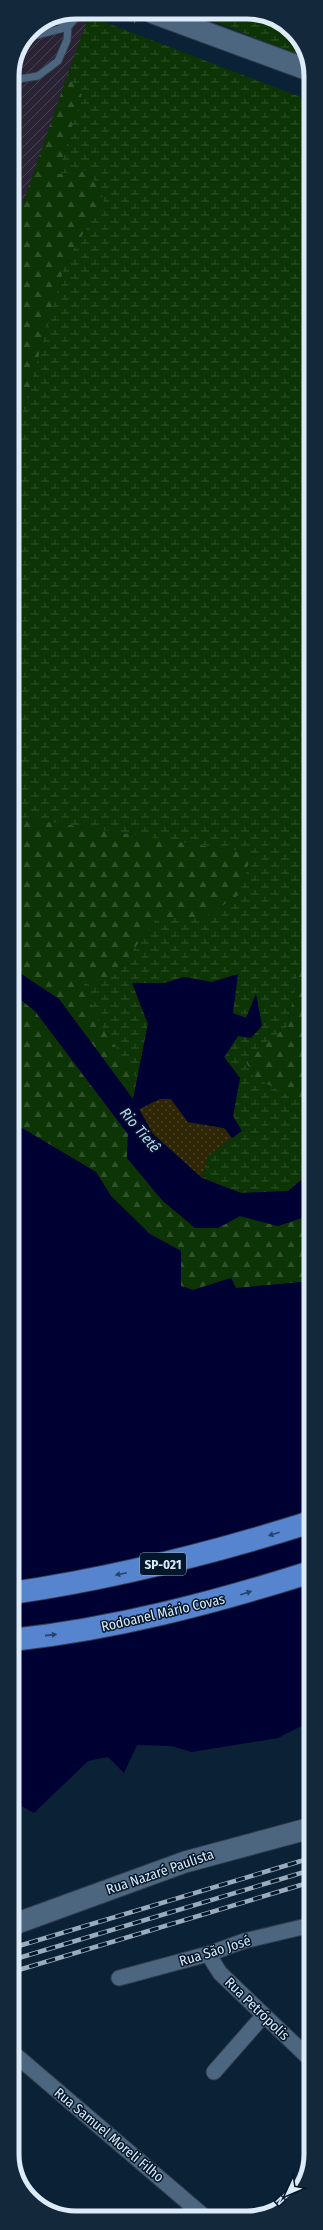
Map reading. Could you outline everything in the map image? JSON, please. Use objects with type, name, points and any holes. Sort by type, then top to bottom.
[{"type":"highway","name":"SP-021","points":[[19,1592],[72,1584],[158,1566],[235,1546],[304,1524]]},
{"type":"highway","name":"Rodoanel Mário Covas","points":[[19,1639],[70,1633],[165,1614],[243,1594],[304,1574]]},
{"type":"main road","points":[[169,19],[304,69]]},
{"type":"main road","name":"Rua Nazaré Paulista","points":[[19,1922],[185,1862],[304,1830]]},
{"type":"street","name":"Rua São José","points":[[119,1978],[208,1954],[244,1941],[304,1928]]},
{"type":"street","name":"Rua Petrópolis","points":[[208,1954],[220,1973],[304,2053]]},
{"type":"street","points":[[214,2072],[264,2015]]},
{"type":"street","name":"Rua Samuel Moreli Filho","points":[[19,2058],[199,2211]]},
{"type":"lane","points":[[19,78],[38,76],[58,61],[67,40],[68,27],[74,19]]},
{"type":"lane","points":[[59,22],[68,27]]},
{"type":"lane","points":[[37,35],[68,27]]},
{"type":"shaded area","points":[[88,19],[19,215],[19,76],[23,54],[36,36],[54,23],[65,20]]},
{"type":"green space","points":[[88,19],[97,19],[304,98],[304,689],[302,690],[301,739],[304,742],[304,965],[297,977],[288,1026],[244,1059],[254,1077],[304,1104],[304,1178],[288,1191],[241,1193],[202,1178],[208,1156],[242,1131],[233,1116],[240,1078],[224,1058],[238,1036],[251,1038],[256,995],[246,1018],[233,1013],[212,982],[184,977],[165,983],[133,983],[148,1024],[137,1079],[96,1017],[84,984],[115,975],[157,918],[205,917],[239,895],[252,853],[19,817],[19,418],[23,411],[66,262],[104,200],[89,170],[58,174],[82,94],[67,76]]},
{"type":"green space","points":[[207,19],[254,19],[262,21],[285,33],[292,41],[299,55]]},
{"type":"green space","points":[[67,76],[82,94],[58,174],[89,170],[104,200],[66,262],[23,411],[19,418],[19,215]]},
{"type":"green space","points":[[304,689],[304,742],[301,739],[302,690]]},
{"type":"green space","points":[[19,817],[252,853],[239,895],[205,917],[157,918],[115,975],[96,1017],[137,1079],[133,1099],[59,999],[19,973]]},
{"type":"green space","points":[[304,965],[304,1104],[254,1077],[244,1058],[288,1026],[297,977]]},
{"type":"green space","points":[[19,998],[35,1011],[128,1135],[127,1158],[162,1200],[218,1228],[240,1216],[278,1226],[304,1217],[304,1283],[236,1288],[231,1278],[193,1290],[181,1286],[181,1251],[150,1234],[111,1196],[96,1172],[19,1126]]},
{"type":"sand","points":[[160,1099],[171,1099],[188,1122],[225,1128],[232,1138],[208,1156],[202,1178],[153,1134],[139,1109]]},
{"type":"water","name":"Rio Tietê","points":[[19,973],[59,999],[133,1099],[148,1024],[132,983],[165,983],[184,977],[212,982],[238,974],[233,1013],[246,1018],[256,994],[262,1026],[251,1038],[238,1036],[224,1057],[240,1078],[233,1116],[242,1131],[232,1138],[224,1128],[188,1122],[171,1099],[160,1099],[139,1109],[153,1134],[202,1178],[241,1193],[288,1191],[304,1178],[304,1217],[278,1226],[240,1216],[218,1228],[195,1228],[162,1200],[127,1158],[128,1134],[35,1011],[19,998]]},
{"type":"water","points":[[19,1126],[96,1172],[111,1196],[150,1234],[181,1251],[181,1286],[193,1290],[231,1278],[236,1288],[304,1283],[304,1725],[278,1738],[192,1752],[171,1746],[137,1745],[124,1773],[108,1757],[88,1761],[34,1813],[19,1805]]},
{"type":"railway","points":[[19,1946],[304,1860]]},
{"type":"railway","points":[[19,1958],[304,1872]]},
{"type":"railway","points":[[19,1970],[304,1884]]}]
